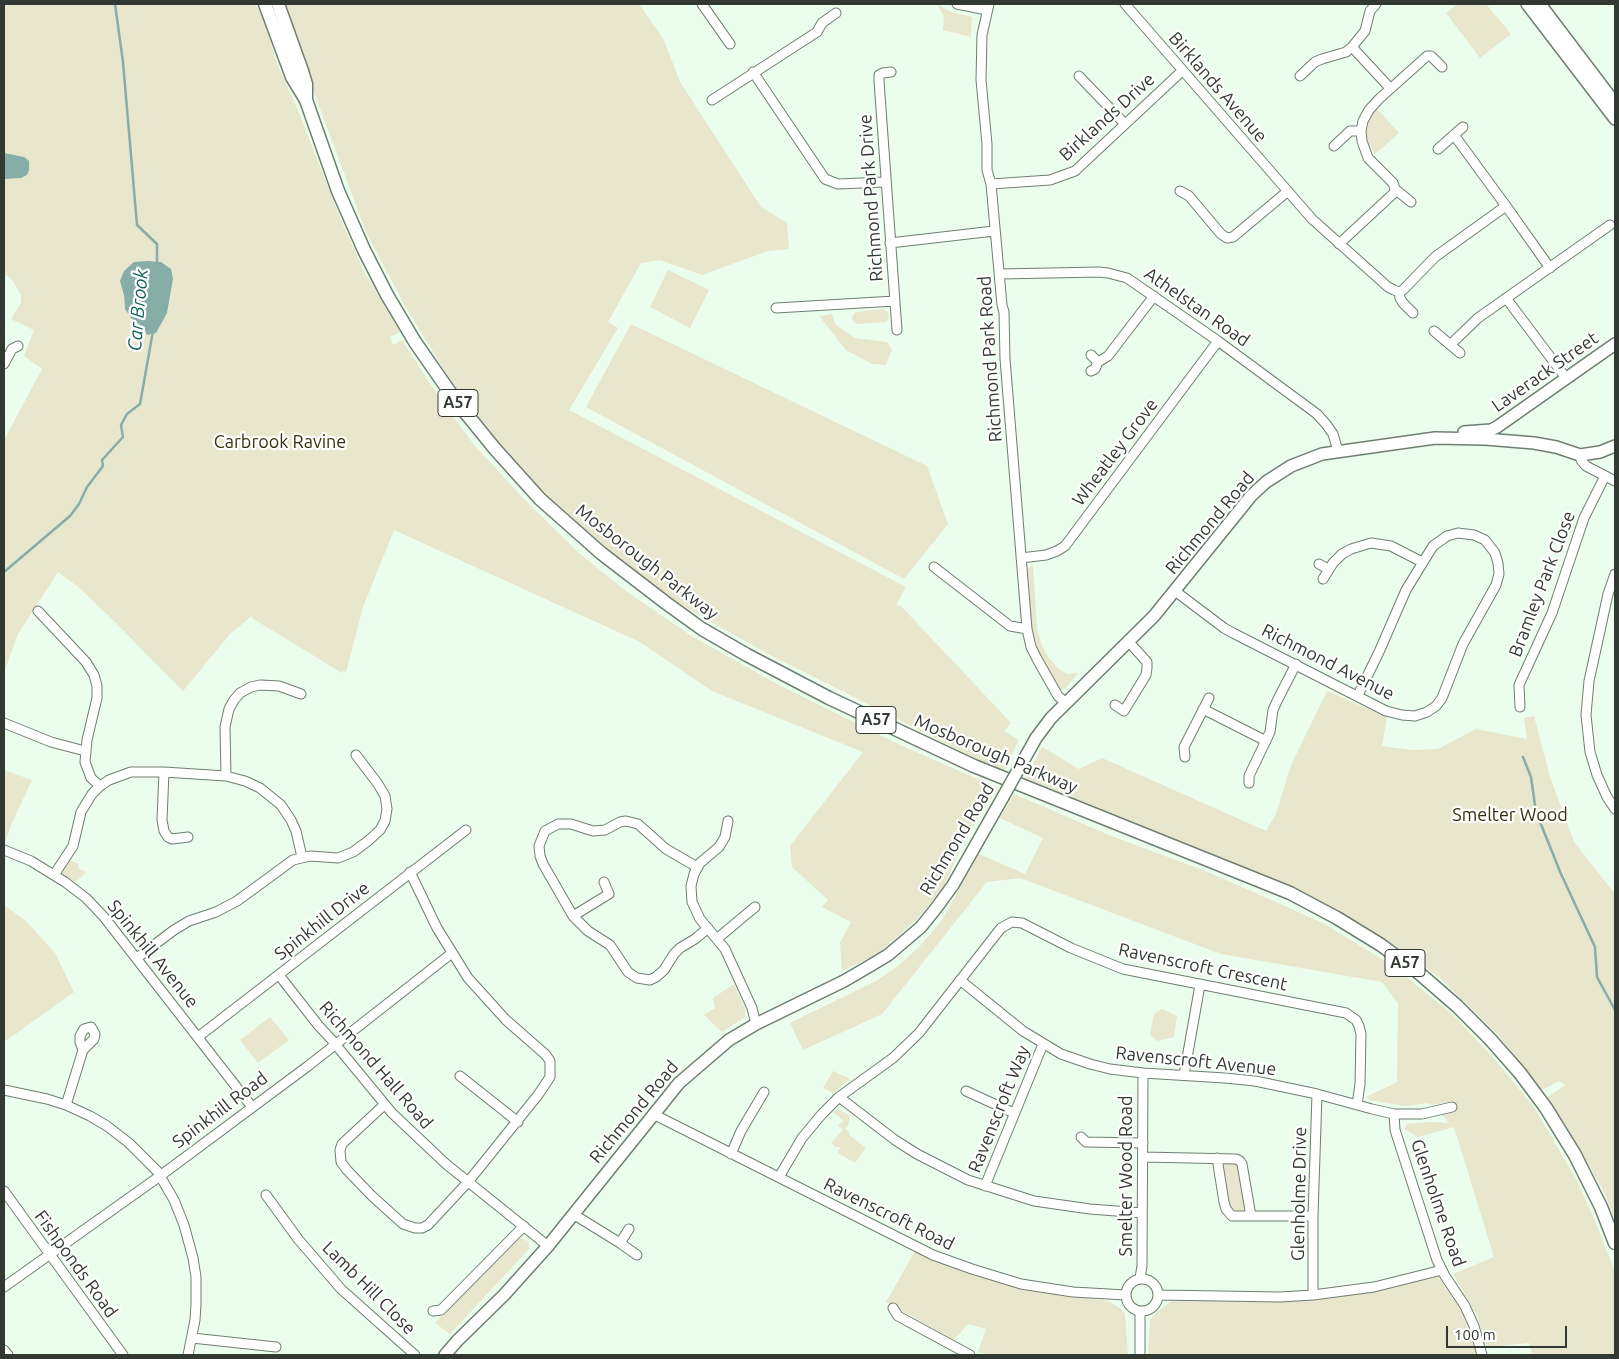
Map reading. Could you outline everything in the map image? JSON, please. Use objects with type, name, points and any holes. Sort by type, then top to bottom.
[{"type":"highway","name":"Mosborough Parkway","points":[[265,4],[292,77],[306,100],[338,191],[364,250],[387,295],[415,342],[456,401],[495,449],[540,499],[601,553],[702,629],[747,655],[829,698],[974,766],[1290,893],[1380,944],[1419,973],[1457,1006],[1520,1073],[1546,1108],[1574,1155],[1601,1207],[1615,1243]]},
{"type":"highway","name":"Mosborough Parkway","points":[[278,4],[306,84],[306,100]]},
{"type":"main road","points":[[1534,5],[1615,103]]},
{"type":"main road","points":[[1534,5],[1615,119]]},
{"type":"main road","name":"Laverack Street","points":[[1435,438],[1449,434],[1490,430],[1497,427],[1615,344]]},
{"type":"main road","points":[[1506,420],[1507,431],[1510,435],[1534,443]]},
{"type":"main road","name":"Richmond Road","points":[[445,1355],[548,1246],[679,1083],[729,1040],[888,955],[921,927],[952,886],[1041,731],[1175,591],[1234,517],[1266,482],[1278,473],[1307,459],[1338,451],[1435,438],[1485,439],[1534,443],[1556,447],[1580,455],[1600,452],[1615,446]]},
{"type":"street","points":[[702,4],[730,44]]},
{"type":"street","points":[[957,4],[988,7]]},
{"type":"street","name":"Birklands Avenue","points":[[1126,4],[1312,219],[1388,287],[1398,292]]},
{"type":"street","points":[[1300,76],[1322,59],[1346,52],[1352,47],[1365,31],[1370,10],[1376,4]]},
{"type":"street","name":"Richmond Park Road","points":[[988,7],[981,50],[980,80],[987,144],[987,170],[991,184],[994,231],[1000,274],[1005,359],[1028,629],[1031,647],[1037,659],[1058,696],[1066,703]]},
{"type":"street","points":[[712,100],[817,32],[822,23],[836,13]]},
{"type":"street","points":[[1352,47],[1390,88]]},
{"type":"street","points":[[1411,202],[1395,189],[1393,184],[1368,158],[1362,141],[1363,120],[1369,110],[1390,88],[1426,56],[1432,56],[1442,67]]},
{"type":"street","name":"Birklands Drive","points":[[991,184],[1050,180],[1075,171],[1182,71]]},
{"type":"street","points":[[753,72],[825,179],[838,184],[885,182]]},
{"type":"street","name":"Richmond Park Drive","points":[[891,72],[879,75],[879,80],[897,330]]},
{"type":"street","points":[[1079,76],[1126,124]]},
{"type":"street","points":[[1438,148],[1463,127]]},
{"type":"street","points":[[1334,146],[1350,131],[1361,131]]},
{"type":"street","points":[[1454,135],[1550,268]]},
{"type":"street","points":[[1339,244],[1394,193],[1395,189]]},
{"type":"street","points":[[1180,191],[1189,196],[1221,234],[1227,238],[1234,237],[1288,191]]},
{"type":"street","points":[[1413,313],[1403,303],[1398,292],[1403,290],[1435,257],[1506,206]]},
{"type":"street","points":[[1450,345],[1478,318],[1610,225]]},
{"type":"street","points":[[890,243],[994,231]]},
{"type":"street","name":"Athelstan Road","points":[[1000,274],[1108,273],[1127,278],[1218,341],[1317,414],[1333,434],[1338,451]]},
{"type":"street","points":[[1091,372],[1095,369],[1098,362],[1108,356],[1154,296]]},
{"type":"street","points":[[1506,298],[1566,378]]},
{"type":"street","points":[[776,308],[895,301]]},
{"type":"street","points":[[1434,331],[1460,353]]},
{"type":"street","name":"Wheatley Grove","points":[[1021,558],[1046,555],[1065,546],[1218,341]]},
{"type":"street","points":[[4,364],[12,349],[18,346]]},
{"type":"street","points":[[1091,355],[1098,362]]},
{"type":"street","points":[[1580,455],[1581,460],[1586,466],[1615,481]]},
{"type":"street","name":"Bramley Park Close","points":[[1520,707],[1520,685],[1552,613],[1584,518],[1605,476]]},
{"type":"street","name":"Richmond Avenue","points":[[1175,591],[1224,628],[1386,710],[1402,715],[1415,716],[1427,712],[1436,706],[1442,698],[1466,638],[1498,580],[1499,568],[1495,553],[1489,544],[1479,537],[1464,533],[1447,536],[1433,546],[1422,562]]},
{"type":"street","points":[[1323,579],[1328,569],[1342,554],[1371,543],[1391,546],[1422,562],[1406,590],[1358,695]]},
{"type":"street","points":[[1319,564],[1328,569]]},
{"type":"street","points":[[934,567],[1010,626],[1028,629]]},
{"type":"street","points":[[1615,574],[1608,594],[1589,681],[1586,715],[1590,752],[1596,774],[1615,809]]},
{"type":"street","points":[[38,611],[90,667],[97,686],[97,698],[85,750],[91,778],[100,786]]},
{"type":"street","points":[[38,628],[46,620]]},
{"type":"street","points":[[1115,705],[1124,711],[1146,675],[1147,662],[1128,641]]},
{"type":"street","points":[[1249,783],[1249,776],[1272,725],[1273,710],[1296,664]]},
{"type":"street","points":[[226,776],[226,718],[228,709],[240,692],[251,687],[270,684],[301,694]]},
{"type":"street","points":[[1186,757],[1184,748],[1209,698]]},
{"type":"street","points":[[1203,709],[1266,741]]},
{"type":"street","points":[[4,723],[51,742],[85,750]]},
{"type":"street","points":[[137,958],[189,921],[227,907],[284,865],[302,857],[338,858],[353,852],[380,830],[388,809],[385,796],[356,755]]},
{"type":"street","points":[[54,875],[73,846],[81,812],[86,802],[100,786],[120,775],[131,772],[226,776],[245,781],[260,788],[281,806],[291,820],[296,830],[302,857]]},
{"type":"street","points":[[164,772],[162,820],[164,831],[172,839],[188,837]]},
{"type":"street","points":[[728,821],[725,837],[719,847],[705,858],[697,868],[691,886],[692,902],[695,912],[718,938],[731,961],[752,1008],[756,1024]]},
{"type":"street","points":[[697,868],[662,846],[638,824],[620,822],[605,830],[593,831],[571,824],[558,824],[545,831],[540,840],[539,851],[543,864],[573,916],[588,931],[610,945],[628,972],[643,980],[656,978],[680,948],[708,928]]},
{"type":"street","name":"Spinkhill Drive","points":[[198,1037],[466,830]]},
{"type":"street","name":"Spinkhill Avenue","points":[[4,850],[31,861],[54,875],[86,898],[104,916],[252,1107]]},
{"type":"street","points":[[384,1105],[346,1139],[342,1144],[340,1157],[347,1170],[403,1224],[422,1228],[428,1225],[468,1182],[518,1122],[550,1077],[550,1061],[541,1049],[506,1020],[468,978],[437,928],[410,872]]},
{"type":"street","points":[[573,916],[609,894],[604,882]]},
{"type":"street","points":[[718,938],[755,907]]},
{"type":"street","name":"Ravenscroft Crescent","points":[[779,1177],[802,1138],[822,1114],[839,1097],[893,1058],[912,1040],[928,1023],[1001,928],[1006,924],[1016,922],[1022,923],[1071,948],[1123,969],[1346,1013],[1352,1016],[1359,1026],[1361,1034],[1360,1084],[1357,1105]]},
{"type":"street","name":"Spinkhill Road","points":[[4,1287],[252,1107],[452,953]]},
{"type":"street","name":"Richmond Hall Road","points":[[279,975],[384,1105],[421,1142],[548,1246]]},
{"type":"street","name":"Ravenscroft Avenue","points":[[960,980],[1023,1031],[1043,1044],[1060,1054],[1090,1064],[1110,1069],[1143,1073],[1245,1080],[1317,1094],[1394,1114],[1422,1114],[1452,1107]]},
{"type":"street","points":[[1184,1075],[1200,985]]},
{"type":"street","name":"Ravenscroft Way","points":[[985,1186],[1043,1044]]},
{"type":"street","points":[[66,1105],[83,1050]]},
{"type":"street","name":"Smelter Wood Road","points":[[1140,1278],[1142,1266],[1143,1073]]},
{"type":"street","points":[[460,1076],[518,1122]]},
{"type":"street","points":[[4,1090],[29,1094],[66,1105],[90,1116],[129,1143],[160,1175],[174,1200],[187,1232],[196,1277],[196,1304],[188,1355]]},
{"type":"street","points":[[731,1154],[764,1092]]},
{"type":"street","points":[[966,1092],[1014,1113]]},
{"type":"street","name":"Glenholme Drive","points":[[1313,1295],[1313,1216],[1317,1094]]},
{"type":"street","points":[[839,1097],[872,1124],[916,1154],[968,1180],[1034,1201],[1064,1206],[1142,1212]]},
{"type":"street","name":"Ravenscroft Road","points":[[653,1114],[933,1255],[1021,1284],[1073,1292],[1126,1295]]},
{"type":"street","name":"Glenholme Road","points":[[1394,1114],[1395,1130],[1433,1250],[1442,1270],[1465,1306],[1474,1326],[1482,1355]]},
{"type":"street","points":[[1081,1137],[1086,1142],[1143,1143]]},
{"type":"street","points":[[1143,1157],[1236,1159],[1242,1164],[1251,1216]]},
{"type":"street","points":[[1217,1158],[1226,1209],[1232,1216],[1313,1216]]},
{"type":"street","name":"Fishponds Road","points":[[4,1191],[123,1355]]},
{"type":"street","name":"Lamb Hill Close","points":[[266,1194],[297,1238],[341,1289],[415,1355]]},
{"type":"street","points":[[573,1214],[637,1255]]},
{"type":"street","points":[[433,1311],[441,1310],[524,1226]]},
{"type":"street","points":[[620,1243],[629,1228]]},
{"type":"street","points":[[1159,1296],[1313,1295],[1374,1287],[1442,1270]]},
{"type":"street","points":[[1140,1278],[1152,1282],[1156,1286],[1159,1296],[1153,1307],[1140,1311],[1129,1304],[1126,1295],[1131,1283],[1140,1278]]},
{"type":"street","points":[[893,1308],[898,1316],[969,1355]]},
{"type":"street","points":[[1140,1311],[1140,1355]]},
{"type":"street","points":[[192,1338],[276,1347]]},
{"type":"street","points":[[4,1350],[8,1355]]},
{"type":"green space","name":"Carbrook Ravine","points":[[4,4],[254,4],[261,12],[277,63],[297,108],[341,220],[365,273],[400,332],[390,337],[393,345],[402,340],[442,402],[475,446],[524,499],[579,553],[626,591],[690,635],[777,684],[898,744],[998,788],[964,841],[943,888],[918,918],[878,954],[842,971],[840,943],[851,922],[822,907],[828,900],[792,867],[790,846],[863,752],[712,691],[640,642],[394,530],[363,607],[346,672],[343,670],[342,673],[252,618],[253,615],[230,634],[183,691],[112,619],[77,586],[58,572],[18,634],[4,672],[4,440],[42,369],[24,356],[34,330],[11,319],[21,303],[21,295],[11,278],[4,274]],"holes":[[[148,261],[161,262],[173,279],[167,312],[156,333],[144,328],[131,318],[125,309],[124,295]]]},
{"type":"green space","points":[[281,4],[639,4],[664,40],[680,82],[761,207],[787,223],[789,249],[768,251],[702,275],[660,260],[641,263],[608,322],[618,328],[569,410],[906,587],[896,605],[901,606],[1011,723],[1004,731],[1019,740],[1003,772],[770,655],[679,604],[612,553],[548,497],[502,446],[456,389],[405,306],[366,232]]},
{"type":"green space","points":[[937,4],[951,12],[972,17],[971,37],[943,30],[944,16]]},
{"type":"green space","points":[[1458,4],[1486,4],[1511,34],[1480,58],[1446,13]]},
{"type":"green space","points":[[1377,109],[1399,133],[1375,154],[1367,139],[1367,129],[1370,118]]},
{"type":"green space","points":[[668,270],[709,290],[690,328],[650,307]]},
{"type":"green space","points":[[883,309],[888,312],[889,318],[886,322],[857,324],[852,319],[856,312]]},
{"type":"green space","points":[[832,314],[835,324],[855,338],[887,342],[892,350],[886,365],[872,364],[846,350],[819,316]]},
{"type":"green space","points":[[631,324],[927,466],[948,524],[904,579],[586,407]]},
{"type":"green space","points":[[1033,565],[1037,628],[1041,643],[1048,657],[1059,669],[1067,674],[1078,673],[1065,689],[1060,690],[1053,682],[1034,646],[1031,629],[1028,568]]},
{"type":"green space","name":"Smelter Wood","points":[[1327,691],[1387,717],[1382,746],[1412,750],[1438,749],[1476,729],[1527,739],[1524,718],[1534,716],[1550,777],[1574,842],[1615,894],[1615,1220],[1604,1192],[1548,1097],[1565,1085],[1559,1081],[1542,1090],[1499,1036],[1439,977],[1385,938],[1310,895],[1025,778],[1042,747],[1079,769],[1102,758],[1266,831],[1276,814],[1291,765]]},
{"type":"green space","points":[[4,770],[32,780],[4,845]]},
{"type":"green space","points":[[1014,794],[1109,835],[1208,872],[1323,923],[1393,966],[1452,1014],[1491,1055],[1534,1107],[1576,1179],[1594,1218],[1615,1272],[1615,1355],[1532,1355],[1529,1343],[1487,1347],[1477,1315],[1453,1274],[1494,1257],[1454,1127],[1418,1137],[1404,1129],[1407,1124],[1449,1123],[1441,1114],[1457,1110],[1454,1101],[1431,1105],[1428,1103],[1405,1106],[1369,1100],[1366,1097],[1397,1082],[1398,1003],[1382,982],[1221,954],[1020,878],[987,882],[882,1014],[803,1050],[790,1023],[876,981],[898,966],[919,947],[942,920],[979,854],[1025,874],[1043,838],[1000,818]]},
{"type":"green space","points":[[70,860],[79,864],[78,868],[86,872],[73,885],[63,876],[63,869]]},
{"type":"green space","points":[[4,905],[26,921],[55,953],[74,992],[7,1040],[4,1040]]},
{"type":"green space","points":[[734,984],[745,1010],[745,1017],[722,1032],[704,1015],[715,1008],[713,998]]},
{"type":"green space","points":[[1162,1009],[1177,1016],[1174,1037],[1157,1041],[1150,1034],[1154,1014]]},
{"type":"green space","points":[[270,1017],[289,1040],[258,1063],[240,1040]]},
{"type":"green space","points":[[833,1071],[850,1079],[833,1093],[823,1088]]},
{"type":"green space","points":[[836,1110],[850,1116],[845,1129],[850,1133],[849,1135],[866,1148],[855,1163],[838,1153],[840,1147],[836,1147],[831,1143],[843,1130],[838,1125],[844,1121],[833,1112]]},
{"type":"green space","points":[[1225,1162],[1238,1163],[1246,1207],[1240,1213],[1234,1212],[1229,1207],[1222,1166]]},
{"type":"green space","points":[[518,1238],[529,1242],[529,1249],[450,1334],[435,1323],[505,1249]]},
{"type":"green space","points":[[915,1251],[962,1270],[1020,1288],[1108,1301],[1120,1308],[1125,1314],[1128,1355],[989,1355],[978,1352],[986,1329],[968,1324],[954,1340],[886,1302]]},
{"type":"green space","points":[[1438,1277],[1461,1309],[1477,1355],[1148,1355],[1150,1320],[1172,1301],[1284,1300],[1360,1292]]},
{"type":"water","points":[[4,153],[24,157],[29,161],[27,175],[21,178],[4,179]]},
{"type":"water","points":[[134,262],[161,262],[171,269],[173,279],[167,313],[156,333],[147,335],[144,328],[131,318],[125,309],[120,281],[124,271]]},
{"type":"waterway","name":"Car Brook","points":[[115,4],[123,62],[137,225],[157,244],[157,263]]},
{"type":"waterway","name":"Car Brook","points":[[4,572],[70,516],[79,504],[87,487],[103,466],[102,460],[123,437],[121,425],[127,414],[140,404],[153,331]]},
{"type":"waterway","points":[[1523,757],[1531,777],[1536,812],[1561,874],[1595,947],[1597,977],[1615,1010]]}]
